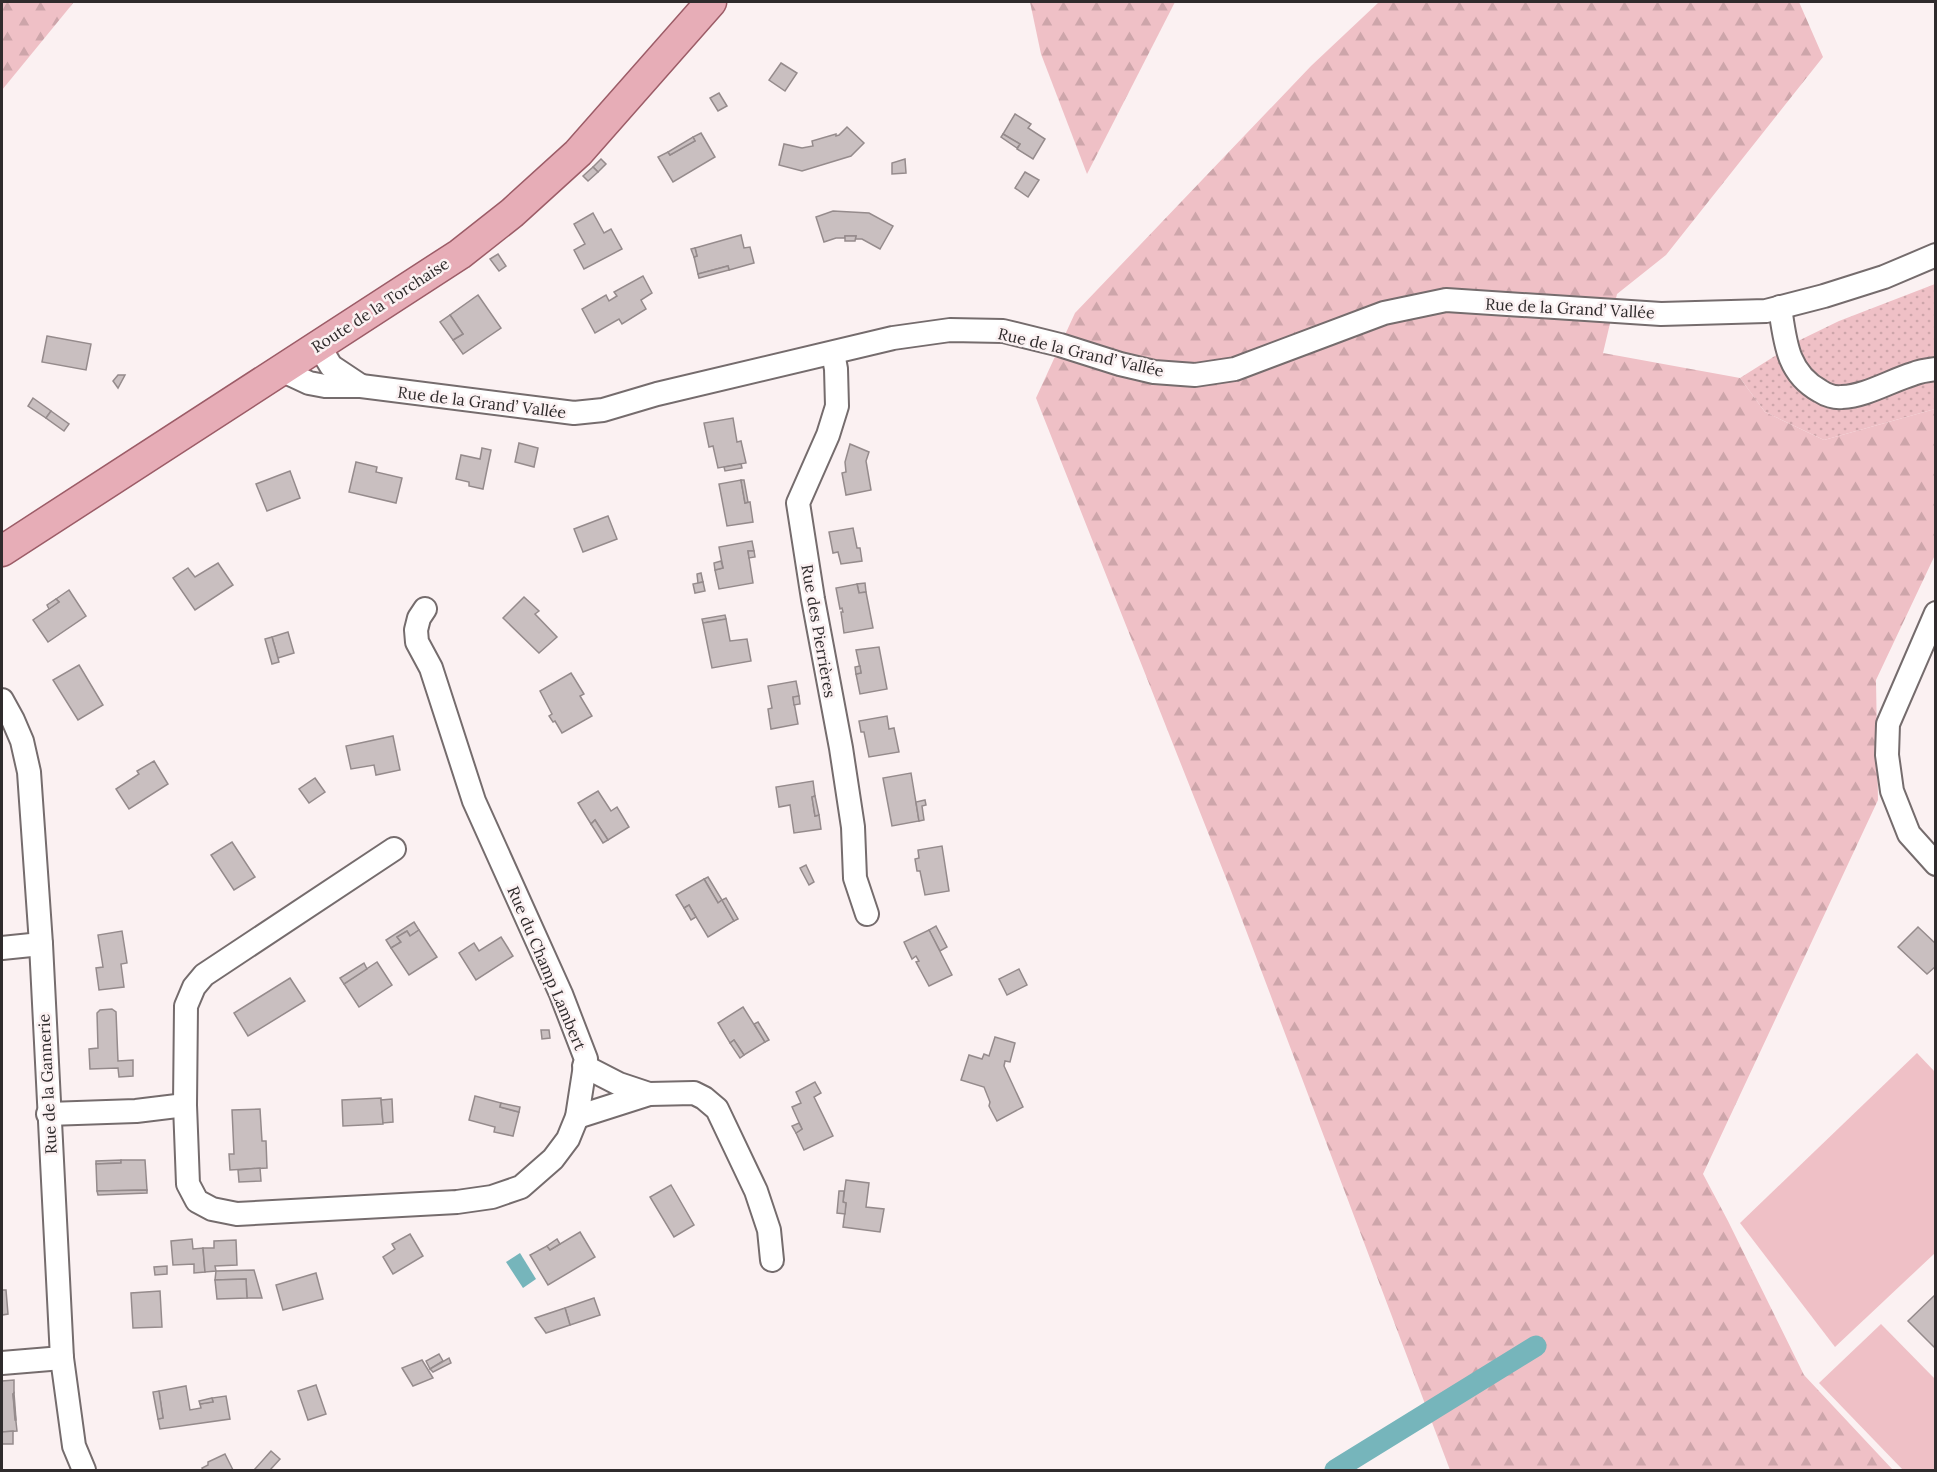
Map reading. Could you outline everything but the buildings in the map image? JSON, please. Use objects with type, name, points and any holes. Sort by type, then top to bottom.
[{"type":"main road","name":"Route de la Torchaise","points":[[2,551],[279,369],[319,346],[460,254],[512,213],[578,153],[711,2]]},
{"type":"street","name":"Rue de la Grand’ Vallée","points":[[279,369],[309,383],[325,386],[361,386],[574,413],[603,410],[893,338],[950,330],[1003,331],[1154,372],[1194,375],[1235,369],[1384,313],[1446,300],[1661,314],[1766,310],[1824,296],[1884,277],[1935,255]]},
{"type":"street","points":[[1780,307],[1784,337],[1796,371],[1809,385],[1826,395],[1842,398],[1862,393],[1914,373],[1935,369]]},
{"type":"street","name":"Rue de la Grand’ Vallée","points":[[319,346],[331,366],[361,386]]},
{"type":"street","name":"Rue des Pierrières","points":[[833,353],[837,406],[828,435],[798,503],[853,827],[855,878],[867,914]]},
{"type":"street","name":"Rue du Champ Lambert","points":[[394,849],[204,975],[194,987],[186,1006],[185,1105],[188,1184],[197,1201],[212,1209],[237,1214],[457,1202],[492,1197],[521,1187],[553,1159],[568,1139],[577,1117],[586,1059],[561,994],[474,801],[431,668],[417,642],[416,630],[419,618],[425,609]]},
{"type":"street","points":[[1935,612],[1888,724],[1887,755],[1892,791],[1909,834],[1935,864]]},
{"type":"street","name":"Rue de la Gannerie","points":[[2,700],[22,741],[29,772],[41,944],[62,1358],[74,1446],[84,1470]]},
{"type":"street","points":[[2,948],[41,944]]},
{"type":"street","points":[[584,1066],[619,1084],[649,1094]]},
{"type":"street","points":[[577,1117],[649,1094],[694,1093],[717,1109],[756,1191],[769,1230],[772,1260]]},
{"type":"street","points":[[48,1114],[136,1111],[185,1105]]},
{"type":"street","points":[[2,1363],[62,1358]]},
{"type":"green space","points":[[2,2],[74,2],[2,90]]},
{"type":"green space","points":[[1030,2],[1175,2],[1087,174],[1041,54]]},
{"type":"green space","points":[[1379,2],[1799,2],[1823,57],[1666,255],[1617,294],[1603,353],[1740,378],[1765,412],[1824,440],[1935,409],[1935,555],[1876,680],[1878,800],[1703,1174],[1804,1375],[1893,1470],[1450,1470],[1230,888],[1036,398],[1075,313],[1311,66]]},
{"type":"green space","points":[[1935,284],[1935,409],[1824,440],[1765,412],[1740,378],[1800,340],[1839,321]]},
{"type":"green space","points":[[1917,1053],[1935,1072],[1935,1253],[1835,1347],[1740,1223]]},
{"type":"green space","points":[[1881,1324],[1935,1379],[1935,1470],[1903,1470],[1819,1383]]},
{"type":"water","points":[[520,1253],[536,1279],[523,1288],[506,1262]]},
{"type":"waterway","points":[[1335,1470],[1536,1346]]}]
